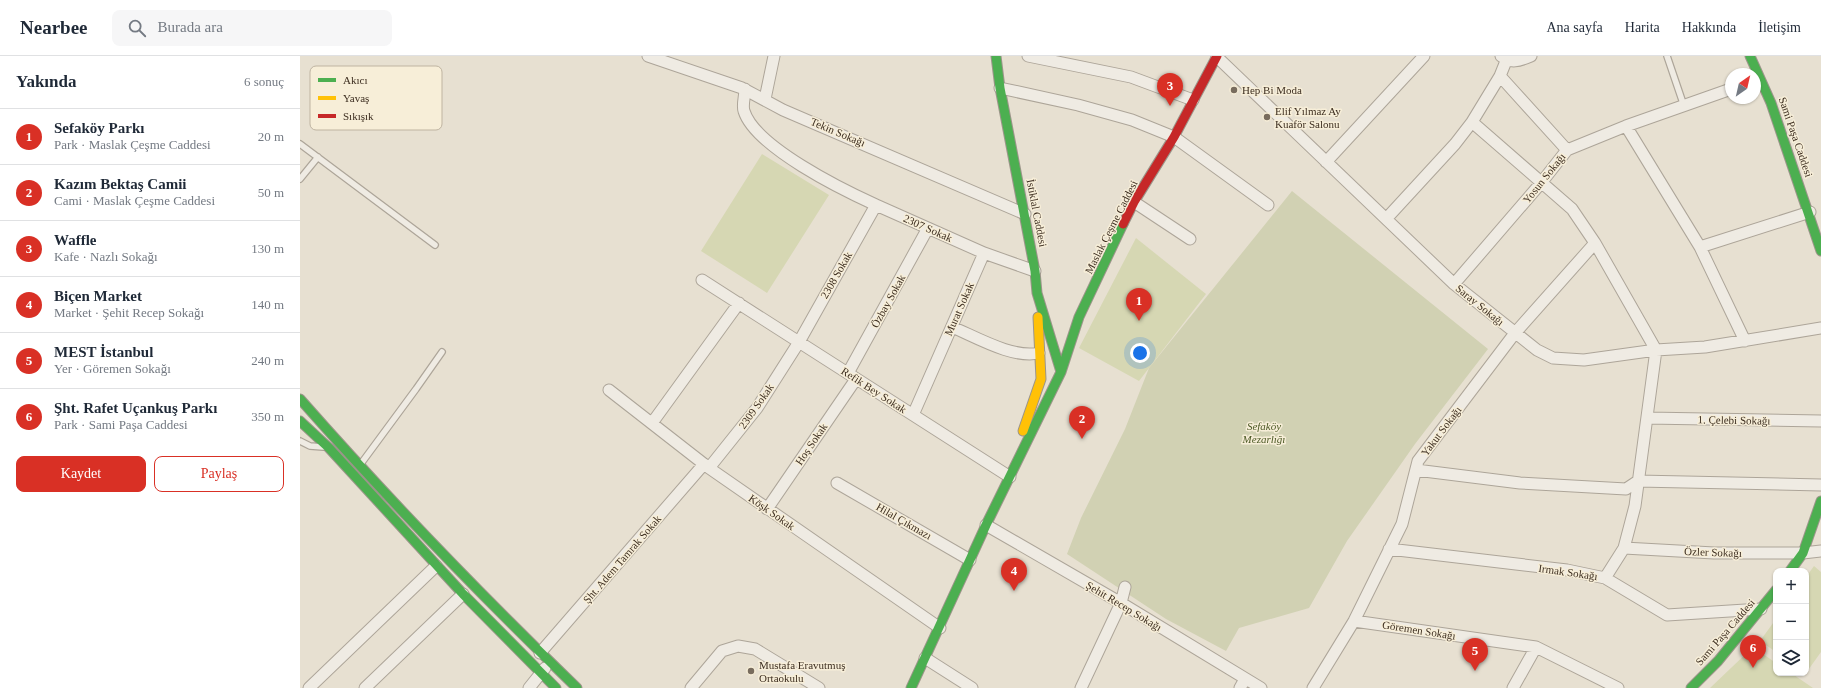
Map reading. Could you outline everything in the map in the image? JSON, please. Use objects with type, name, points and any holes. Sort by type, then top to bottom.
[{"type":"street","name":"Tekin Sokağı","points":[[648,56],[745,89],[783,110],[1025,214]]},
{"type":"street","points":[[765,99],[774,56]]},
{"type":"street","points":[[1028,56],[1131,77],[1193,100]]},
{"type":"street","points":[[1326,162],[1424,56]]},
{"type":"street","points":[[1386,219],[1455,144],[1472,122],[1500,76],[1503,58],[1517,62],[1530,56]]},
{"type":"street","name":"Sami Paşa Caddesi","points":[[1750,56],[1754,68]]},
{"type":"street","name":"İstiklal Caddesi","points":[[993,57],[1025,214],[1035,271],[1037,293],[1060,372]]},
{"type":"street","name":"Maslak Çeşme Caddesi","points":[[1010,476],[1060,372],[1079,318],[1134,202],[1174,137],[1217,57]]},
{"type":"street","name":"Saray Sokağı","points":[[1217,57],[1454,284],[1537,350],[1553,358],[1584,360],[1656,350],[1705,347],[1821,328]]},
{"type":"street","points":[[1500,76],[1567,150]]},
{"type":"street","points":[[1000,88],[1078,105],[1132,120],[1174,137],[1268,205]]},
{"type":"street","name":"Sami Paşa Caddesi","points":[[1761,88],[1818,232],[1821,251]]},
{"type":"street","name":"2307 Sokak","points":[[745,89],[744,111],[753,126],[781,152],[841,189],[875,207],[928,228],[984,253]]},
{"type":"street","name":"Yosun Sokağı","points":[[1454,284],[1567,150],[1626,126],[1725,91]]},
{"type":"street","points":[[1472,122],[1540,183],[1572,209],[1595,244],[1656,350],[1635,506],[1624,548],[1605,578]]},
{"type":"street","points":[[1626,126],[1700,247],[1745,341]]},
{"type":"street","points":[[1134,202],[1190,239]]},
{"type":"street","name":"2308 Sokak","points":[[798,342],[875,207]]},
{"type":"street","points":[[1700,247],[1810,212]]},
{"type":"street","name":"Özbay Sokak","points":[[852,376],[928,228]]},
{"type":"street","name":"Yakut Sokağı","points":[[1313,688],[1354,621],[1402,524],[1418,461],[1516,333],[1595,244]]},
{"type":"street","points":[[984,253],[1035,271]]},
{"type":"street","name":"Murat Sokak","points":[[913,415],[984,253]]},
{"type":"street","name":"Refik Bey Sokak","points":[[702,280],[1010,476]]},
{"type":"street","points":[[911,688],[1010,476],[1020,438],[1041,379],[1037,293]]},
{"type":"street","points":[[652,423],[739,303]]},
{"type":"street","points":[[952,327],[992,344],[1026,355],[1040,353]]},
{"type":"street","name":"2309 Sokak","points":[[706,466],[757,408],[798,342]]},
{"type":"street","name":"Hoş Sokak","points":[[767,509],[852,376]]},
{"type":"street","name":"Köşk Sokak","points":[[610,390],[706,466],[940,628]]},
{"type":"street","points":[[300,399],[360,466],[496,610],[577,688]]},
{"type":"street","name":"1. Çelebi Sokağı","points":[[1647,418],[1821,421]]},
{"type":"street","points":[[300,421],[329,448],[436,566],[556,688]]},
{"type":"street","name":"Şht. Adem Tamrak Sokak","points":[[540,653],[706,466]]},
{"type":"street","points":[[1416,470],[1520,483],[1626,489],[1638,481],[1821,485]]},
{"type":"street","name":"Hilal Çıkmazı","points":[[837,483],[970,560]]},
{"type":"street","points":[[1792,568],[1803,553],[1821,501]]},
{"type":"street","name":"Şehit Recep Sokağı","points":[[986,525],[1121,604],[1243,683],[1261,688]]},
{"type":"street","name":"Özler Sokağı","points":[[1624,548],[1714,553],[1803,553],[1821,551]]},
{"type":"street","name":"Irmak Sokağı","points":[[1389,549],[1512,565],[1567,570],[1605,578],[1667,614],[1761,609]]},
{"type":"street","points":[[309,688],[436,566]]},
{"type":"street","points":[[1081,688],[1121,604],[1125,587]]},
{"type":"street","points":[[365,688],[463,594]]},
{"type":"street","name":"Sami Paşa Caddesi","points":[[1691,688],[1718,661],[1773,594]]},
{"type":"street","name":"Göremen Sokağı","points":[[1354,621],[1536,647],[1618,688]]},
{"type":"street","points":[[690,688],[722,651],[738,646],[755,649],[819,688]]},
{"type":"street","points":[[1513,688],[1536,647]]},
{"type":"street","points":[[926,658],[972,688]]},
{"type":"street","points":[[528,688],[550,663]]},
{"type":"lane","points":[[1667,56],[1684,106]]},
{"type":"lane","points":[[300,144],[435,245]]},
{"type":"lane","points":[[300,179],[318,157]]},
{"type":"lane","points":[[360,466],[442,352]]},
{"type":"lane","points":[[300,441],[310,446],[329,448]]},
{"type":"green space","points":[[762,154],[829,195],[767,293],[701,251]]},
{"type":"green space","name":"Sefaköy Mezarlığı","points":[[1292,191],[1488,349],[1415,444],[1347,541],[1309,608],[1239,628],[1226,651],[1166,619],[1067,554],[1081,518],[1125,429],[1149,368]]},
{"type":"green space","points":[[1136,238],[1206,294],[1139,381],[1079,348]]},
{"type":"green space","points":[[1814,566],[1821,572],[1821,652],[1809,669],[1809,604],[1809,573]]},
{"type":"green space","points":[[1773,623],[1773,650],[1760,641]]},
{"type":"green space","points":[[1753,647],[1773,661],[1773,676],[1795,676],[1813,688],[1710,688]]},
{"type":"traffic: fast","points":[[996,56],[1000,88],[1035,271],[1037,293],[1061,372]]},
{"type":"traffic: fast","points":[[1750,56],[1771,103],[1821,251]]},
{"type":"traffic: fast","points":[[911,688],[986,525],[1061,372],[1079,317],[1123,224]]},
{"type":"traffic: fast","points":[[300,399],[436,546],[577,688]]},
{"type":"traffic: fast","points":[[300,421],[329,448],[463,594],[556,688]]},
{"type":"traffic: fast","points":[[1792,568],[1803,553],[1821,501]]},
{"type":"traffic: fast","points":[[1691,688],[1718,661],[1773,594]]},
{"type":"traffic: slow","points":[[1023,431],[1041,379],[1038,317]]},
{"type":"traffic: jam","points":[[1123,224],[1134,202],[1174,137],[1217,56]]},
{"type":"place","name":"Hep Bi Moda","points":[[1234,90]]},
{"type":"place","name":"Waffle","points":[[1170,106]]},
{"type":"place","name":"Elif Yılmaz Ay Kuaför Salonu","points":[[1267,117]]},
{"type":"place","name":"Sefaköy Parkı","points":[[1139,321]]},
{"type":"place","name":"Kazım Bektaş Camii","points":[[1082,439]]},
{"type":"place","name":"Biçen Market","points":[[1014,591]]},
{"type":"place","name":"Şht. Rafet Uçankuş Parkı","points":[[1753,668]]},
{"type":"place","name":"Mustafa Eravutmuş Ortaokulu","points":[[751,671]]},
{"type":"place","name":"MEST İstanbul","points":[[1475,671]]}]
